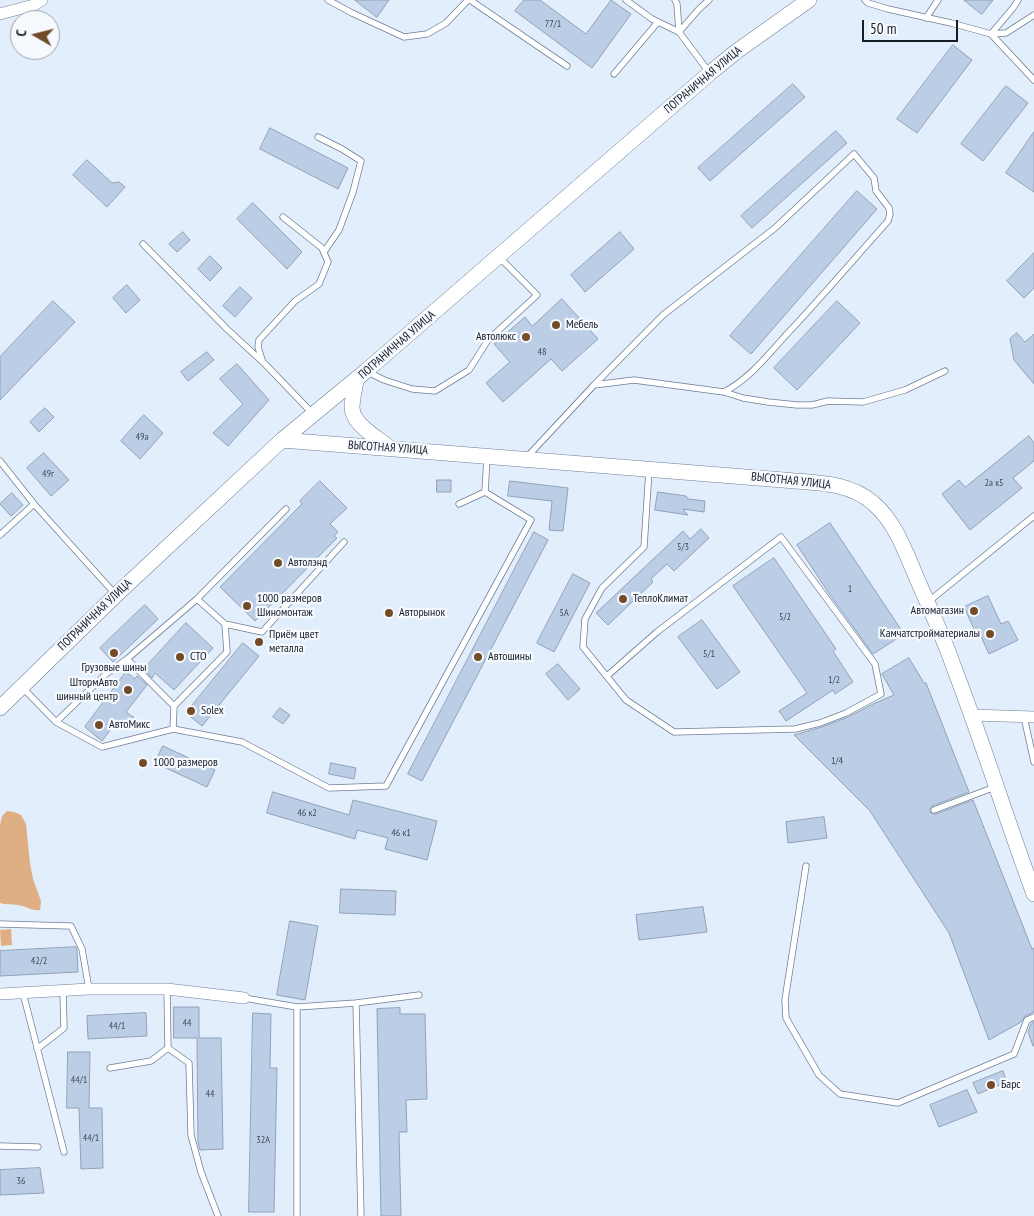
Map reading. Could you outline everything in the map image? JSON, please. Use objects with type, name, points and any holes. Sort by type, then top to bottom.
[{"type":"street","points":[[0,14],[34,5],[42,0]]},
{"type":"street","name":"ПОГРАНИЧНАЯ УЛИЦА","points":[[0,708],[116,595],[282,440],[499,257],[710,73],[737,51],[809,0]]},
{"type":"street","points":[[361,375],[352,405],[355,418],[390,448]]},
{"type":"street","name":"ВЫСОТНАЯ УЛИЦА","points":[[282,440],[526,458],[827,484],[857,492],[872,502],[889,522],[902,545],[928,602],[972,715],[1034,894]]},
{"type":"street","points":[[972,715],[1029,717]]},
{"type":"street","points":[[0,994],[89,989],[167,989],[244,998]]},
{"type":"lane","points":[[328,0],[404,37],[426,34],[446,23],[469,0],[567,66]]},
{"type":"lane","points":[[626,0],[652,19],[679,32],[710,73]]},
{"type":"lane","points":[[675,0],[679,32]]},
{"type":"lane","points":[[679,32],[699,9],[710,0]]},
{"type":"lane","points":[[865,0],[868,3],[888,9],[991,34],[1006,33],[1034,15]]},
{"type":"lane","points":[[926,18],[938,0]]},
{"type":"lane","points":[[991,34],[1018,0]]},
{"type":"lane","points":[[614,74],[658,22]]},
{"type":"lane","points":[[991,34],[1034,80]]},
{"type":"lane","points":[[318,137],[361,161],[354,192],[339,230],[324,252]]},
{"type":"lane","points":[[526,458],[663,315],[775,228],[854,154],[874,178],[876,191],[889,208],[888,221],[768,355],[740,382],[724,392]]},
{"type":"lane","points":[[263,362],[258,348],[259,340],[295,301],[318,284],[328,262],[322,248],[283,218]]},
{"type":"lane","points":[[143,244],[313,414]]},
{"type":"lane","points":[[361,375],[412,389],[435,391],[469,370],[488,340],[538,295],[499,257]]},
{"type":"lane","points":[[594,385],[634,380],[724,392],[743,398],[797,405],[812,405],[828,401],[863,402],[905,390],[945,372]]},
{"type":"lane","points":[[485,492],[487,456]]},
{"type":"lane","points":[[0,461],[34,504],[116,595]]},
{"type":"lane","points":[[607,676],[657,632],[781,537],[875,664],[880,694],[846,713],[820,723],[795,729],[674,732],[626,700],[583,647],[585,619],[602,588],[644,547],[649,468]]},
{"type":"lane","points":[[459,504],[485,492]]},
{"type":"lane","points":[[22,687],[56,722],[102,747],[173,729],[242,742],[329,788],[386,786],[530,520],[485,492]]},
{"type":"lane","points":[[0,535],[34,504]]},
{"type":"lane","points":[[56,722],[106,674],[128,659],[197,599],[286,509]]},
{"type":"lane","points":[[928,602],[1034,516]]},
{"type":"lane","points":[[197,599],[225,624],[262,632],[344,542]]},
{"type":"lane","points":[[173,729],[174,706],[227,652],[225,624]]},
{"type":"lane","points":[[128,659],[174,706]]},
{"type":"lane","points":[[1029,717],[1034,762]]},
{"type":"lane","points":[[934,810],[996,786]]},
{"type":"lane","points":[[806,866],[785,1000],[786,1018],[819,1076],[840,1094],[898,1103],[1014,1054],[1027,1020],[1034,1017]]},
{"type":"lane","points":[[0,924],[71,926],[82,949],[89,989]]},
{"type":"lane","points":[[167,989],[168,1048]]},
{"type":"lane","points":[[37,1049],[64,1028],[63,991]]},
{"type":"lane","points":[[23,993],[64,1152]]},
{"type":"lane","points":[[244,998],[297,1007],[356,1003],[419,995]]},
{"type":"lane","points":[[356,1003],[361,1216]]},
{"type":"lane","points":[[297,1007],[297,1216]]},
{"type":"lane","points":[[110,1068],[151,1061],[168,1048]]},
{"type":"lane","points":[[168,1048],[189,1063],[191,1135],[201,1172],[218,1216]]},
{"type":"lane","points":[[0,1146],[38,1147]]},
{"type":"shaded area","points":[[7,811],[21,815],[26,824],[33,879],[41,901],[40,910],[0,903],[0,825],[2,816]]},
{"type":"shaded area","points":[[11,929],[12,945],[1,946],[0,930]]},
{"type":"building","points":[[355,0],[389,0],[377,17]]},
{"type":"building","points":[[524,0],[540,0],[586,34],[611,0],[631,14],[592,68],[515,11]]},
{"type":"building","points":[[964,0],[993,0],[982,14]]},
{"type":"building","points":[[953,45],[972,60],[917,133],[897,119]]},
{"type":"building","points":[[793,84],[805,97],[710,181],[698,168]]},
{"type":"building","points":[[1006,86],[1028,103],[983,161],[961,144]]},
{"type":"building","points":[[270,128],[348,168],[338,189],[260,149]]},
{"type":"building","points":[[836,131],[847,143],[752,228],[741,216]]},
{"type":"building","points":[[1034,132],[1034,192],[1006,173]]},
{"type":"building","points":[[87,160],[112,183],[119,182],[125,187],[107,207],[73,175]]},
{"type":"building","points":[[857,191],[877,209],[751,354],[730,336]]},
{"type":"building","points":[[253,203],[302,252],[287,269],[237,219]]},
{"type":"building","points":[[183,232],[190,240],[177,252],[169,244]]},
{"type":"building","points":[[620,232],[634,249],[585,292],[571,275]]},
{"type":"building","points":[[1034,253],[1034,288],[1024,298],[1007,281]]},
{"type":"building","points":[[210,256],[222,268],[210,281],[198,269]]},
{"type":"building","points":[[127,285],[140,300],[126,313],[113,298]]},
{"type":"building","points":[[240,287],[252,298],[235,317],[223,306]]},
{"type":"building","points":[[562,299],[598,339],[562,371],[551,359],[503,402],[486,383],[510,362],[494,344],[525,317],[532,326]]},
{"type":"building","points":[[53,301],[75,322],[0,400],[0,357]]},
{"type":"building","points":[[837,301],[860,323],[797,390],[774,368]]},
{"type":"building","points":[[1017,333],[1025,342],[1034,334],[1034,384],[1014,360],[1010,339]]},
{"type":"building","points":[[207,352],[214,360],[188,381],[181,372]]},
{"type":"building","points":[[237,364],[269,400],[228,446],[213,433],[243,404],[220,379]]},
{"type":"building","points":[[45,408],[54,417],[39,432],[30,422]]},
{"type":"building","points":[[144,415],[163,433],[140,459],[121,441]]},
{"type":"building","points":[[1029,436],[1034,443],[1034,461],[1013,478],[1022,488],[970,530],[942,494],[959,480],[965,487]]},
{"type":"building","points":[[44,453],[69,480],[51,496],[27,468]]},
{"type":"building","points":[[437,480],[451,480],[451,492],[437,492]]},
{"type":"building","name":"Автолэнд","points":[[320,481],[347,508],[330,524],[338,532],[334,536],[337,538],[255,621],[220,587],[302,504],[300,501]]},
{"type":"building","points":[[510,481],[568,488],[563,531],[549,530],[552,501],[508,496]]},
{"type":"building","points":[[658,492],[705,501],[704,512],[683,509],[688,515],[655,510]]},
{"type":"building","points":[[12,493],[23,505],[11,516],[0,504]]},
{"type":"building","points":[[830,523],[904,634],[873,654],[830,595],[797,545]]},
{"type":"building","points":[[701,529],[709,538],[674,571],[667,564],[651,579],[653,582],[608,625],[596,613],[683,531],[690,539]]},
{"type":"building","name":"Автошины","points":[[534,532],[548,540],[422,781],[408,774]]},
{"type":"building","points":[[774,558],[836,649],[833,651],[853,682],[835,694],[833,690],[786,721],[779,711],[807,693],[733,586]]},
{"type":"building","points":[[573,574],[590,583],[554,652],[537,643]]},
{"type":"building","points":[[988,596],[1001,624],[1008,621],[1018,640],[989,654],[978,630],[975,631],[964,607]]},
{"type":"building","points":[[145,605],[158,619],[113,662],[100,648]]},
{"type":"building","points":[[702,620],[740,672],[717,689],[678,637]]},
{"type":"building","name":"СТО","points":[[186,623],[213,648],[174,690],[155,673],[152,678],[144,669]]},
{"type":"building","points":[[243,643],[259,656],[202,726],[186,713]]},
{"type":"building","points":[[909,658],[924,683],[926,683],[969,792],[932,806],[930,812],[936,814],[973,800],[1032,949],[1034,948],[1034,1012],[1025,1016],[1021,1022],[989,1040],[949,933],[870,811],[794,735],[848,717],[894,695],[882,674]]},
{"type":"building","points":[[558,664],[580,689],[568,700],[546,674]]},
{"type":"building","points":[[126,672],[135,679],[137,676],[147,685],[126,712],[136,719],[129,728],[118,720],[102,741],[85,727]]},
{"type":"building","points":[[280,708],[290,715],[283,724],[273,717]]},
{"type":"building","points":[[163,746],[215,770],[207,787],[155,763]]},
{"type":"building","points":[[331,763],[356,768],[354,779],[329,774]]},
{"type":"building","points":[[273,792],[349,815],[353,800],[437,821],[427,860],[385,849],[388,838],[357,830],[355,839],[267,813]]},
{"type":"building","points":[[824,817],[827,838],[788,843],[786,822]]},
{"type":"building","points":[[341,889],[396,891],[395,915],[340,913]]},
{"type":"building","points":[[703,907],[707,932],[639,940],[636,915]]},
{"type":"building","points":[[290,921],[318,926],[305,1000],[277,995]]},
{"type":"building","points":[[76,947],[78,972],[0,976],[0,951]]},
{"type":"building","points":[[174,1007],[199,1007],[199,1038],[221,1038],[223,1149],[200,1150],[198,1142],[197,1038],[174,1038]]},
{"type":"building","points":[[400,1008],[400,1014],[425,1014],[427,1099],[406,1100],[407,1132],[399,1132],[401,1216],[381,1216],[377,1009]]},
{"type":"building","points":[[146,1013],[147,1036],[88,1039],[87,1016]]},
{"type":"building","points":[[253,1013],[271,1014],[270,1068],[277,1068],[274,1212],[249,1212]]},
{"type":"building","points":[[1034,1022],[1033,1046],[1028,1032],[1031,1024]]},
{"type":"building","points":[[68,1052],[90,1052],[89,1108],[102,1108],[103,1168],[81,1169],[79,1108],[67,1108]]},
{"type":"building","points":[[1003,1071],[1007,1082],[978,1094],[973,1083]]},
{"type":"building","points":[[967,1090],[977,1112],[939,1127],[930,1105]]},
{"type":"building","points":[[40,1168],[44,1193],[0,1195],[0,1170]]},
{"type":"place","name":"Мебель","points":[[556,325]]},
{"type":"place","name":"Автолюкс","points":[[526,337]]},
{"type":"place","name":"Автолэнд","points":[[278,563]]},
{"type":"place","name":"ТеплоКлимат","points":[[623,599]]},
{"type":"place","name":"1000 размеров Шиномонтаж","points":[[247,606]]},
{"type":"place","name":"Автомагазин","points":[[974,611]]},
{"type":"place","name":"Авторынок","points":[[389,613]]},
{"type":"place","name":"Камчатстройматериалы","points":[[990,634]]},
{"type":"place","name":"Приём цвет металла","points":[[259,642]]},
{"type":"place","name":"Грузовые шины","points":[[114,653]]},
{"type":"place","name":"СТО","points":[[180,657]]},
{"type":"place","name":"Автошины","points":[[478,657]]},
{"type":"place","name":"ШтормАвто шинный центр","points":[[128,690]]},
{"type":"place","name":"Solex","points":[[191,711]]},
{"type":"place","name":"АвтоМикс","points":[[99,725]]},
{"type":"place","name":"1000 размеров","points":[[143,763]]},
{"type":"place","name":"Барс","points":[[991,1085]]}]
